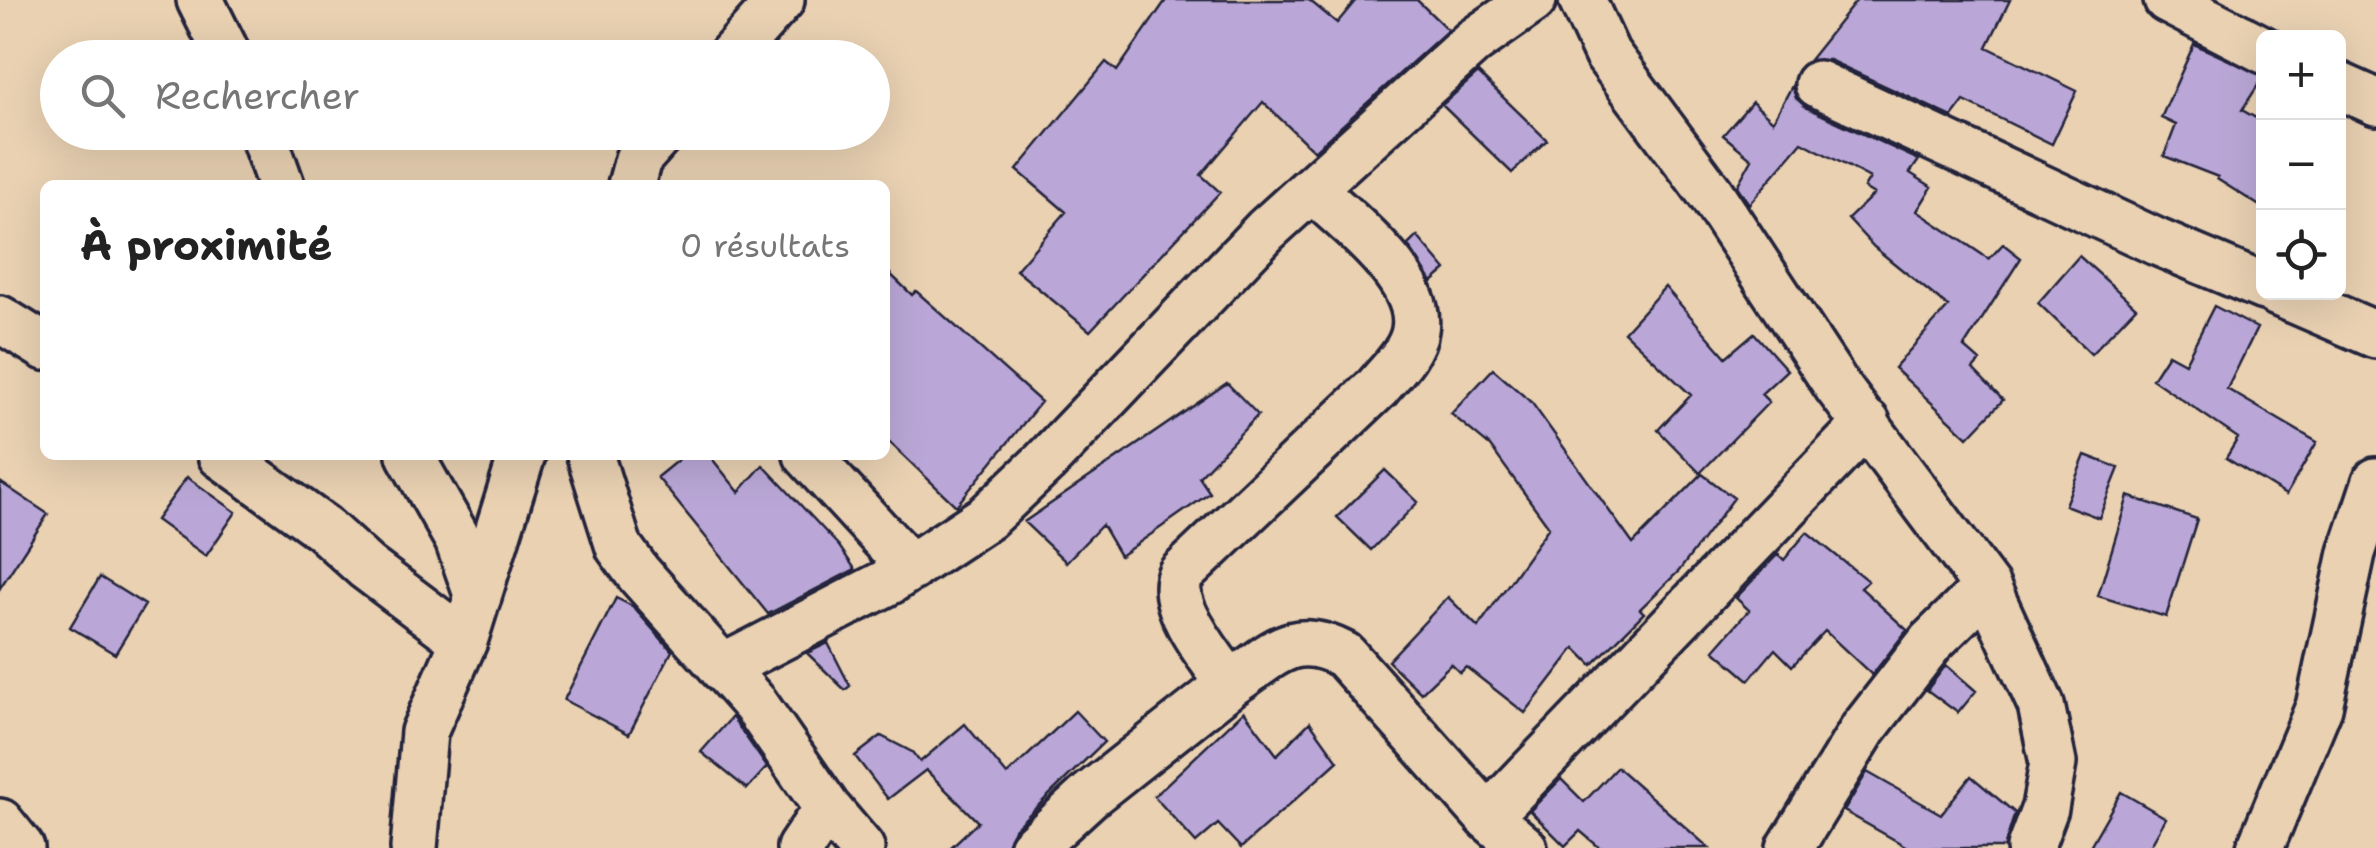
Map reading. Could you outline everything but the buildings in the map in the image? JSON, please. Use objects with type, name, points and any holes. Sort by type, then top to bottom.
[{"type":"street","points":[[200,0],[219,40]]},
{"type":"street","points":[[745,40],[780,0]]},
{"type":"street","points":[[722,668],[911,568],[988,518],[1266,230],[1473,42],[1533,0]]},
{"type":"street","points":[[1582,0],[1607,54],[1711,194],[1837,386],[1987,586],[2041,705],[2054,762],[2045,808],[2029,848]]},
{"type":"street","points":[[2167,0],[2256,46]]},
{"type":"street","points":[[1818,84],[2157,242],[2256,284]]},
{"type":"street","points":[[2346,88],[2376,102]]},
{"type":"street","points":[[268,150],[279,180]]},
{"type":"street","points":[[632,180],[638,160],[647,150]]},
{"type":"street","points":[[1230,684],[1185,614],[1176,588],[1178,581],[1376,388],[1399,362],[1416,331],[1412,301],[1395,269],[1314,190]]},
{"type":"street","points":[[2295,300],[2376,334]]},
{"type":"street","points":[[0,319],[40,344]]},
{"type":"street","points":[[1488,818],[1867,423]]},
{"type":"street","points":[[228,460],[324,528],[366,567],[464,642]]},
{"type":"street","points":[[413,460],[458,540],[478,598]]},
{"type":"street","points":[[410,841],[424,732],[464,642],[520,460]]},
{"type":"street","points":[[592,460],[619,547],[755,704],[826,808],[862,848]]},
{"type":"street","points":[[812,460],[911,568]]},
{"type":"street","points":[[2260,848],[2319,707],[2352,553],[2376,481]]},
{"type":"street","points":[[1790,848],[1864,728],[1931,642],[1987,586]]},
{"type":"street","points":[[1032,848],[1090,794],[1230,684],[1291,644],[1320,642],[1344,655],[1488,818],[1524,848]]},
{"type":"street","points":[[800,848],[826,808]]},
{"type":"street","points":[[0,822],[21,848]]}]
